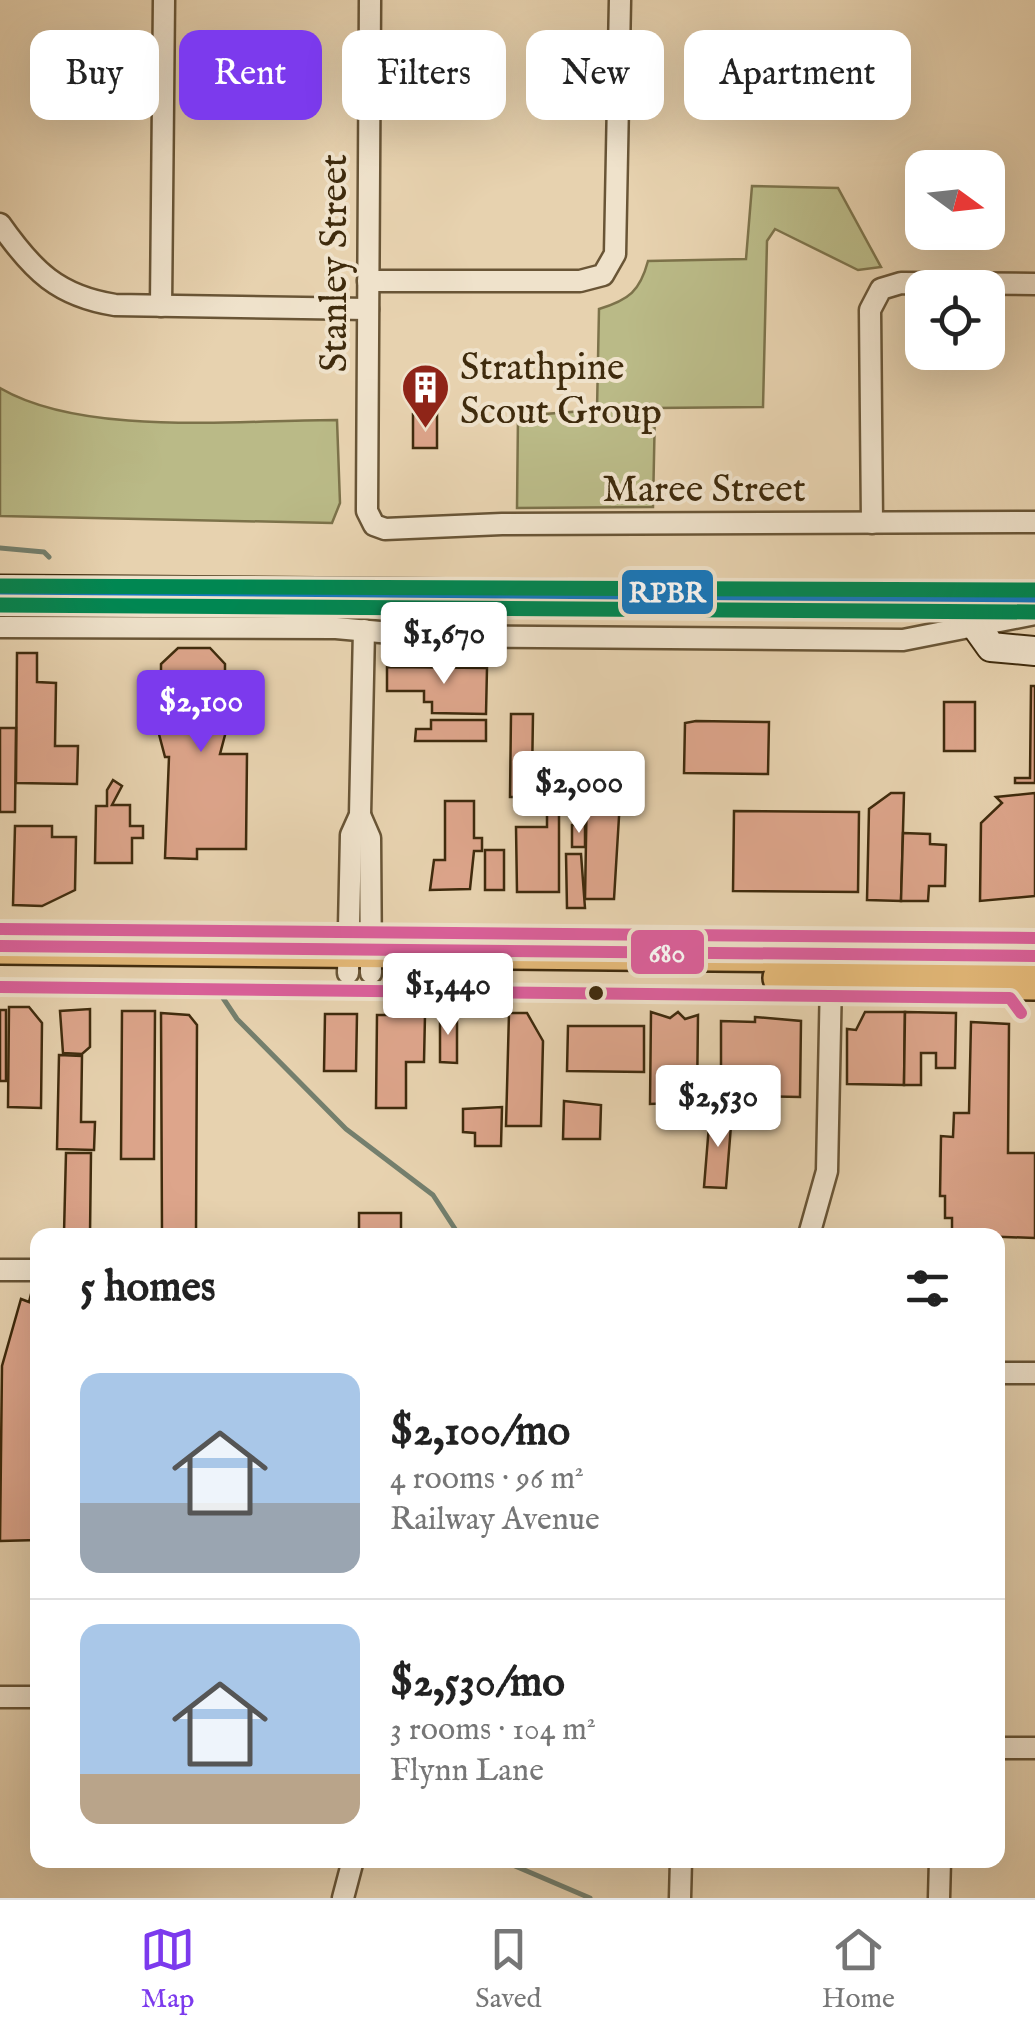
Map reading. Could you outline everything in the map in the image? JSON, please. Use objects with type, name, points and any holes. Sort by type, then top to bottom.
[{"type":"highway","points":[[0,946],[831,979],[1031,980]]},
{"type":"highway","points":[[0,968],[588,955],[1031,980]]},
{"type":"main road","points":[[976,626],[990,647],[1035,651]]},
{"type":"street","points":[[160,306],[164,0]]},
{"type":"street","name":"Stanley Street","points":[[370,0],[367,511],[374,525]]},
{"type":"street","points":[[368,281],[580,282],[603,274],[615,254],[620,0]]},
{"type":"street","points":[[0,224],[22,256],[78,299],[160,306],[368,310]]},
{"type":"street","points":[[872,523],[870,310],[880,289],[901,283],[1035,284]]},
{"type":"street","name":"Maree Street","points":[[374,525],[385,529],[502,524],[1035,522]]},
{"type":"street","points":[[0,627],[903,640],[926,639],[1035,614]]},
{"type":"street","points":[[360,961],[351,835],[360,815],[364,630]]},
{"type":"street","points":[[811,1228],[828,1171],[831,979]]},
{"type":"street","points":[[0,1270],[30,1270]]},
{"type":"street","points":[[1005,1373],[1035,1373]]},
{"type":"street","points":[[0,1696],[30,1697]]},
{"type":"street","points":[[1005,1748],[1035,1748]]},
{"type":"street","points":[[343,1898],[351,1868]]},
{"type":"street","points":[[680,1898],[681,1868]]},
{"type":"street","points":[[939,1898],[940,1868]]},
{"type":"green space","points":[[752,186],[838,188],[881,267],[858,270],[775,229],[767,241],[763,407],[655,408],[653,507],[517,508],[518,416],[597,410],[599,309],[632,293],[648,261],[746,259]]},
{"type":"green space","points":[[0,388],[74,414],[118,420],[337,420],[340,503],[332,523],[0,516]]},
{"type":"building","name":"Strathpine Scout Group","points":[[413,414],[437,414],[437,448],[413,448]]},
{"type":"building","points":[[178,648],[210,648],[225,664],[225,685],[240,685],[240,720],[229,720],[220,754],[247,754],[246,849],[197,849],[197,859],[165,858],[169,757],[165,757],[155,719],[160,719],[160,706],[153,706],[154,687],[161,687],[161,664]]},
{"type":"building","points":[[17,653],[37,653],[37,682],[56,683],[55,746],[78,746],[77,784],[16,783]]},
{"type":"building","points":[[387,667],[487,668],[486,714],[432,713],[432,702],[424,702],[424,691],[387,691]]},
{"type":"building","points":[[1031,686],[1035,686],[1035,783],[1015,783],[1015,778],[1030,778]]},
{"type":"building","points":[[944,702],[975,702],[975,751],[944,751]]},
{"type":"building","points":[[511,714],[533,714],[532,780],[536,780],[536,797],[510,797]]},
{"type":"building","points":[[431,720],[486,720],[486,741],[415,741],[416,729],[431,729]]},
{"type":"building","points":[[769,722],[768,774],[684,773],[685,723]]},
{"type":"building","points":[[0,728],[16,728],[15,812],[0,812]]},
{"type":"building","points":[[113,780],[122,786],[112,805],[130,805],[130,826],[143,826],[143,838],[132,838],[132,863],[95,863],[96,806],[107,806],[107,790]]},
{"type":"building","points":[[587,783],[621,784],[614,899],[585,899]]},
{"type":"building","points":[[891,793],[904,793],[901,901],[867,900],[869,809]]},
{"type":"building","points":[[1035,793],[1035,896],[980,901],[981,823],[1002,803],[996,797]]},
{"type":"building","points":[[445,801],[474,801],[474,838],[482,838],[482,851],[474,851],[470,889],[430,890],[434,860],[445,860]]},
{"type":"building","points":[[734,811],[859,812],[858,892],[733,891]]},
{"type":"building","points":[[559,813],[559,892],[517,892],[516,827],[547,827],[547,814]]},
{"type":"building","points":[[572,825],[585,825],[585,847],[572,847]]},
{"type":"building","points":[[15,826],[52,826],[52,837],[76,837],[75,890],[42,906],[13,905]]},
{"type":"building","points":[[903,833],[930,834],[930,844],[946,845],[945,886],[929,886],[928,901],[901,901]]},
{"type":"building","points":[[485,850],[504,850],[504,890],[485,890]]},
{"type":"building","points":[[566,854],[581,854],[585,908],[567,908]]},
{"type":"building","points":[[9,1007],[29,1007],[42,1023],[41,1108],[8,1107]]},
{"type":"building","points":[[90,1009],[90,1047],[82,1054],[63,1053],[60,1011]]},
{"type":"building","points":[[0,1010],[6,1010],[6,1081],[0,1081]]},
{"type":"building","points":[[122,1011],[155,1011],[154,1159],[121,1159]]},
{"type":"building","points":[[651,1012],[670,1018],[678,1012],[685,1019],[698,1015],[697,1102],[650,1104]]},
{"type":"building","points":[[865,1012],[905,1012],[904,1085],[847,1084],[847,1029],[856,1030]]},
{"type":"building","points":[[905,1012],[956,1013],[955,1068],[936,1068],[936,1053],[921,1053],[921,1085],[904,1085]]},
{"type":"building","points":[[161,1013],[189,1015],[197,1025],[196,1228],[162,1228]]},
{"type":"building","points":[[509,1013],[527,1013],[543,1041],[541,1126],[506,1126]]},
{"type":"building","points":[[325,1014],[357,1014],[356,1071],[324,1071]]},
{"type":"building","points":[[440,1014],[457,1015],[457,1063],[440,1062]]},
{"type":"building","points":[[377,1015],[425,1015],[424,1062],[406,1062],[406,1108],[376,1108]]},
{"type":"building","points":[[755,1017],[801,1021],[800,1097],[732,1091],[732,1078],[721,1078],[721,1021],[755,1022]]},
{"type":"building","points":[[971,1022],[1009,1024],[1008,1153],[1035,1153],[1035,1238],[1005,1237],[1005,1228],[952,1228],[952,1218],[945,1218],[945,1196],[940,1196],[941,1136],[953,1137],[954,1113],[969,1113]]},
{"type":"building","points":[[568,1026],[644,1026],[644,1072],[567,1071]]},
{"type":"building","points":[[59,1055],[82,1056],[81,1122],[95,1122],[94,1150],[57,1149]]},
{"type":"building","points":[[564,1101],[601,1105],[600,1139],[563,1139]]},
{"type":"building","points":[[502,1107],[501,1146],[475,1146],[475,1133],[463,1132],[463,1109]]},
{"type":"building","points":[[710,1113],[732,1113],[726,1188],[704,1187]]},
{"type":"building","points":[[66,1153],[91,1153],[90,1228],[64,1228]]},
{"type":"building","points":[[359,1213],[401,1213],[401,1228],[359,1228]]},
{"type":"building","points":[[30,1298],[30,1540],[0,1541],[2,1366],[21,1299],[29,1302]]},
{"type":"waterway","points":[[0,548],[44,552],[49,557]]},
{"type":"waterway","points":[[77,603],[84,616]]},
{"type":"waterway","points":[[223,998],[237,1019],[346,1129],[433,1195],[454,1228]]},
{"type":"waterway","points":[[520,1868],[590,1898]]},
{"type":"railway","points":[[0,578],[1035,586]]},
{"type":"transit line","points":[[0,586],[1035,590]]},
{"type":"transit line","name":"RPBR","points":[[0,587],[1035,595]]},
{"type":"transit line","points":[[0,605],[1035,612]]},
{"type":"transit line","points":[[0,929],[1035,938]]},
{"type":"transit line","name":"680","points":[[0,946],[1035,956]]},
{"type":"transit line","points":[[0,987],[1010,998],[1021,1013]]},
{"type":"place","name":"Strathpine Scout Group","points":[[425,430]]}]
